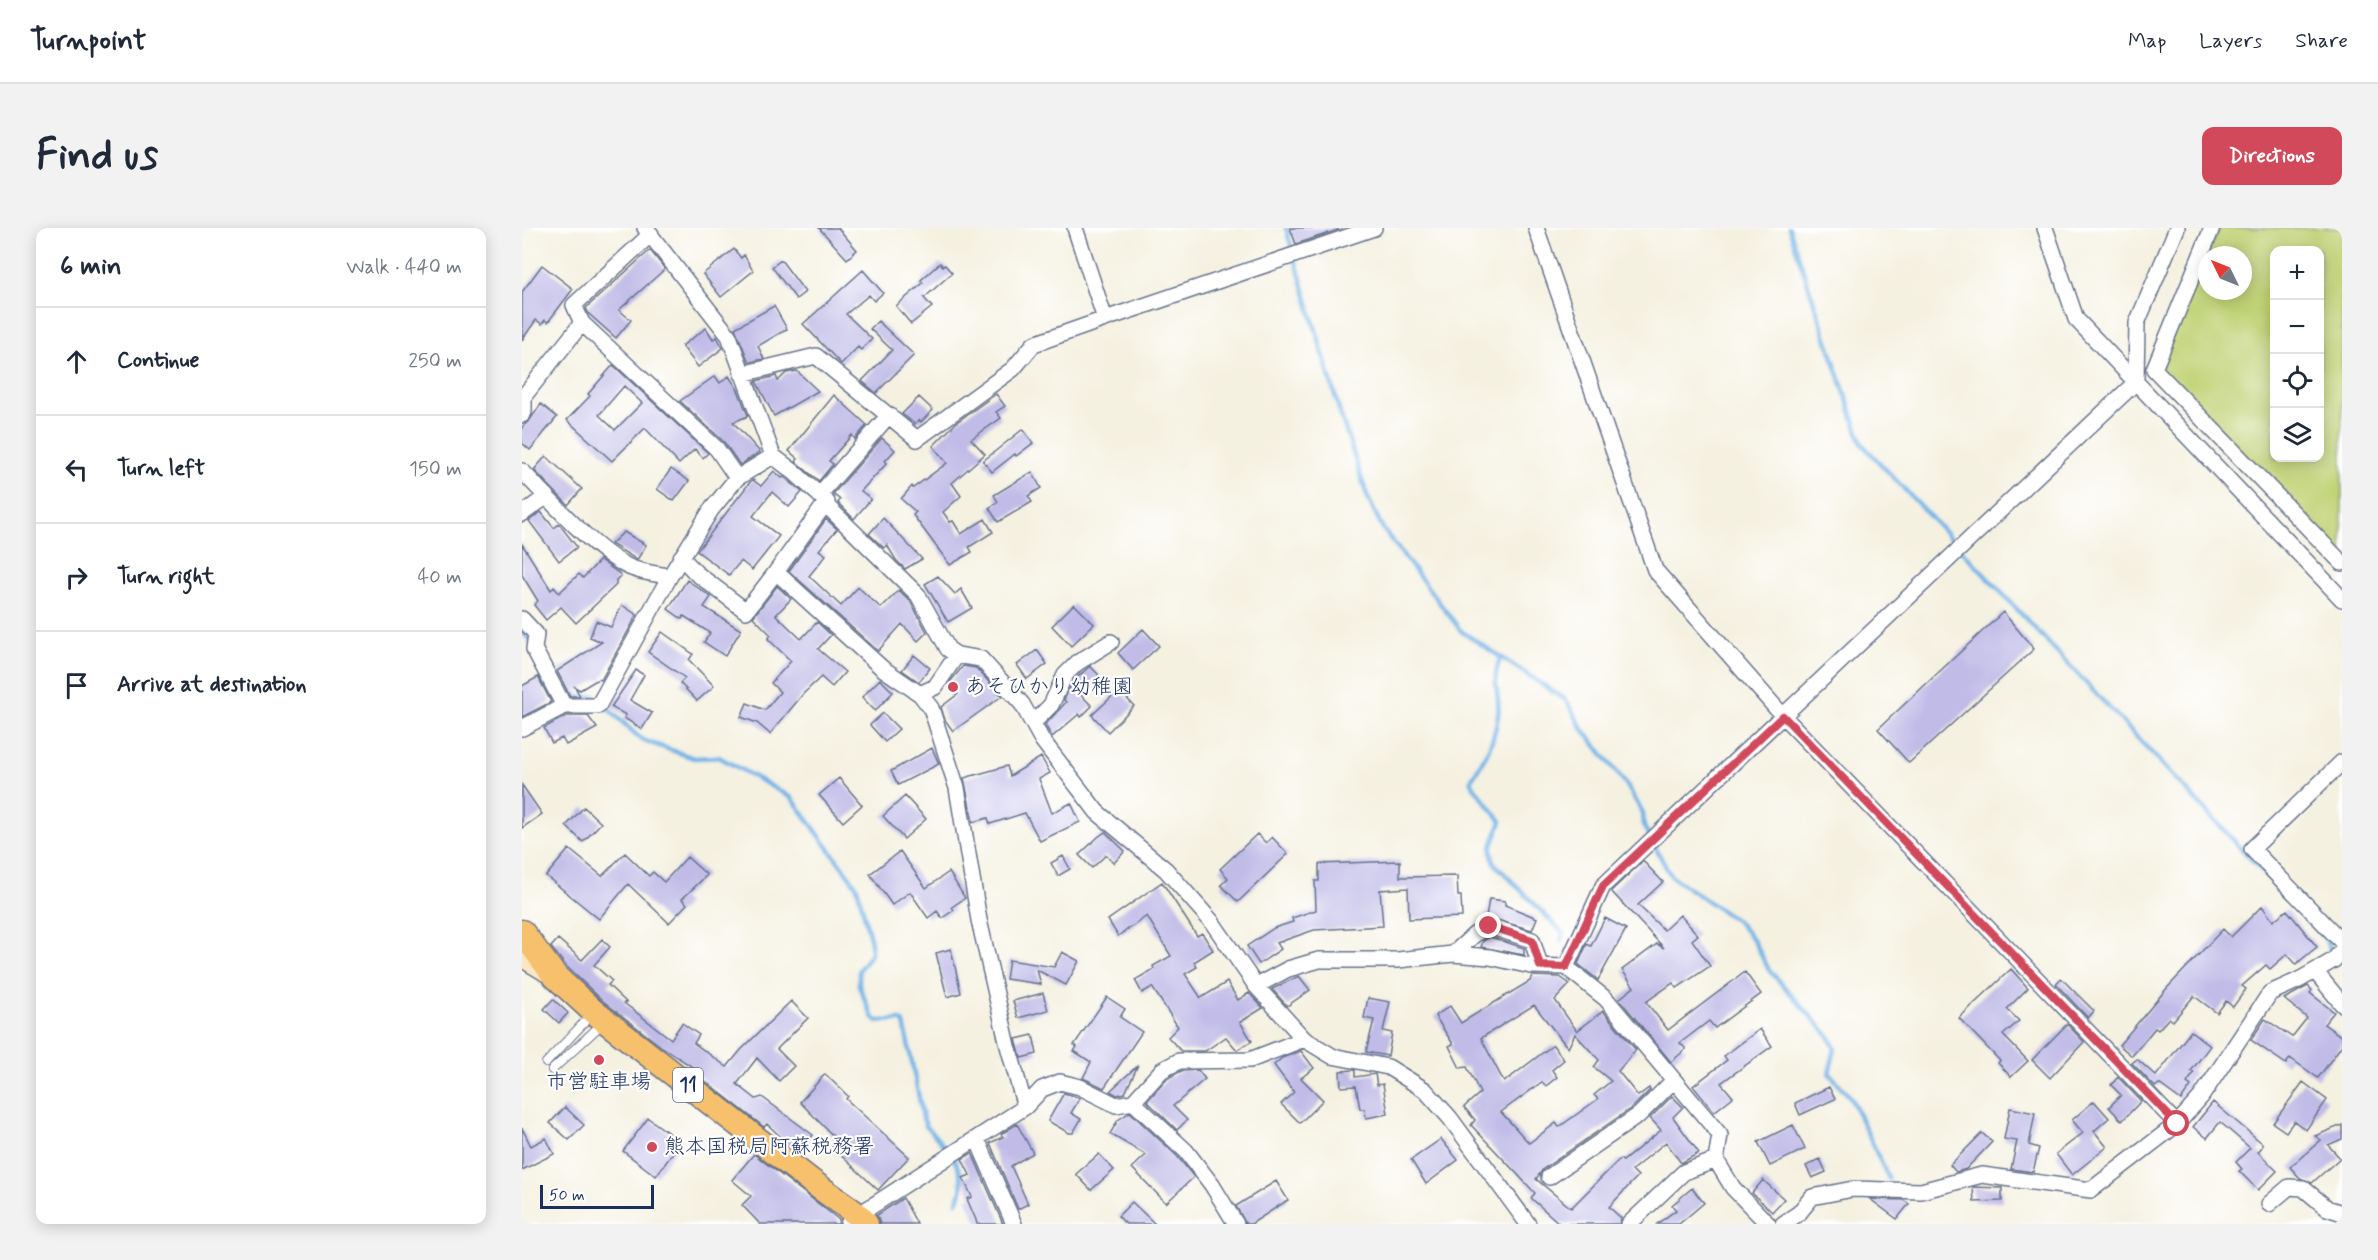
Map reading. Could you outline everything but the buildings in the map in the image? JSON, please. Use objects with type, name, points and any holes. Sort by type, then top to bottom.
[{"type":"main road","name":"11","points":[[522,932],[555,976],[599,1017],[811,1181],[858,1221]]},
{"type":"main road","points":[[522,956],[555,976]]},
{"type":"street","points":[[1075,228],[1105,318]]},
{"type":"street","points":[[742,374],[816,356],[917,439],[1013,369],[1034,344],[1374,228]]},
{"type":"street","points":[[1536,228],[1655,570],[1783,716],[2177,1124]]},
{"type":"street","points":[[2045,228],[2076,319],[2342,599]]},
{"type":"street","points":[[1566,967],[1603,886],[2136,382],[2137,323],[2177,228]]},
{"type":"street","points":[[2212,228],[2154,369],[2342,563]]},
{"type":"street","points":[[737,478],[717,449],[582,323],[574,305],[648,231],[729,336],[773,456],[822,500],[918,595],[948,649],[957,655],[981,659],[1022,704],[1042,740],[1097,812],[1166,870],[1212,922],[1256,986],[1304,1039],[1332,1056],[1388,1067],[1425,1090],[1450,1118],[1528,1224]]},
{"type":"street","points":[[522,415],[524,412],[523,396],[582,323]]},
{"type":"street","points":[[681,557],[696,573],[746,611],[776,572],[822,500],[888,415]]},
{"type":"street","points":[[522,728],[564,706],[598,706],[669,576],[711,510],[737,478],[773,456]]},
{"type":"street","points":[[522,471],[603,549],[628,566],[646,573],[669,576]]},
{"type":"street","points":[[522,514],[547,496]]},
{"type":"street","points":[[776,572],[882,668],[920,694],[931,708],[957,788],[979,920],[1008,1046],[1025,1107]]},
{"type":"street","points":[[522,619],[536,634],[534,649],[564,706]]},
{"type":"street","points":[[1033,723],[1051,705],[1065,675],[1077,663],[1111,642]]},
{"type":"street","points":[[920,694],[935,687],[957,655]]},
{"type":"street","points":[[2342,762],[2252,849],[2342,942]]},
{"type":"street","points":[[1453,954],[1474,935],[1489,926],[1532,940],[1540,966]]},
{"type":"street","points":[[1784,1224],[1799,1213],[1812,1197],[1853,1189],[1920,1191],[1982,1175],[2091,1190],[2177,1124],[2201,1097],[2270,993],[2334,960],[2342,950]]},
{"type":"street","points":[[1256,986],[1287,969],[1319,960],[1398,960],[1453,954],[1540,966],[1566,967],[1605,999],[1720,1135],[1716,1160],[1733,1188],[1768,1224]]},
{"type":"street","points":[[2315,971],[2342,1004]]},
{"type":"street","points":[[858,1221],[1025,1107],[1042,1089],[1060,1082],[1080,1087],[1116,1105],[1133,1102],[1162,1070],[1179,1061],[1250,1060],[1304,1039]]},
{"type":"street","points":[[1549,1177],[1639,1116],[1674,1080]]},
{"type":"street","points":[[1133,1102],[1186,1151],[1212,1185],[1236,1224]]},
{"type":"street","points":[[977,1139],[1014,1224]]},
{"type":"street","points":[[1629,1224],[1684,1172],[1716,1160]]},
{"type":"street","points":[[2269,1204],[2289,1187],[2303,1188],[2326,1208],[2342,1213]]},
{"type":"lane","points":[[599,1017],[549,1066],[599,1017]]},
{"type":"green space","points":[[2219,228],[2342,228],[2342,556],[2158,367],[2198,276],[2198,300],[2252,300],[2252,246],[2211,246]]},
{"type":"waterway","points":[[1286,228],[1341,416],[1368,498],[1383,529],[1461,631],[1566,700],[1582,728],[1626,784],[1643,813],[1644,827],[1671,876],[1738,922],[1754,941],[1769,970],[1829,1036],[1835,1049],[1829,1073],[1851,1098],[1889,1179]]},
{"type":"waterway","points":[[1789,228],[1862,444],[2326,939],[2330,951]]},
{"type":"waterway","points":[[522,633],[533,642]]},
{"type":"waterway","points":[[1500,659],[1496,674],[1499,707],[1494,733],[1485,757],[1471,780],[1501,821],[1492,846],[1494,863],[1563,933],[1561,940]]},
{"type":"waterway","points":[[559,680],[569,698],[594,696],[642,740],[694,758],[719,757],[792,798],[857,887],[871,942],[871,953],[859,970],[859,986],[872,1016],[877,1021],[900,1020],[904,1023],[923,1118],[926,1126],[955,1161],[962,1181],[957,1202]]},
{"type":"place","name":"あそひかり幼稚園","points":[[953,687]]},
{"type":"place","name":"市営駐車場","points":[[599,1060]]},
{"type":"place","name":"熊本国税局阿蘇税務署","points":[[652,1147]]},
{"type":"route","points":[[1489,926],[1532,940],[1540,966],[1566,967],[1603,886],[1783,716],[2177,1124]]}]
